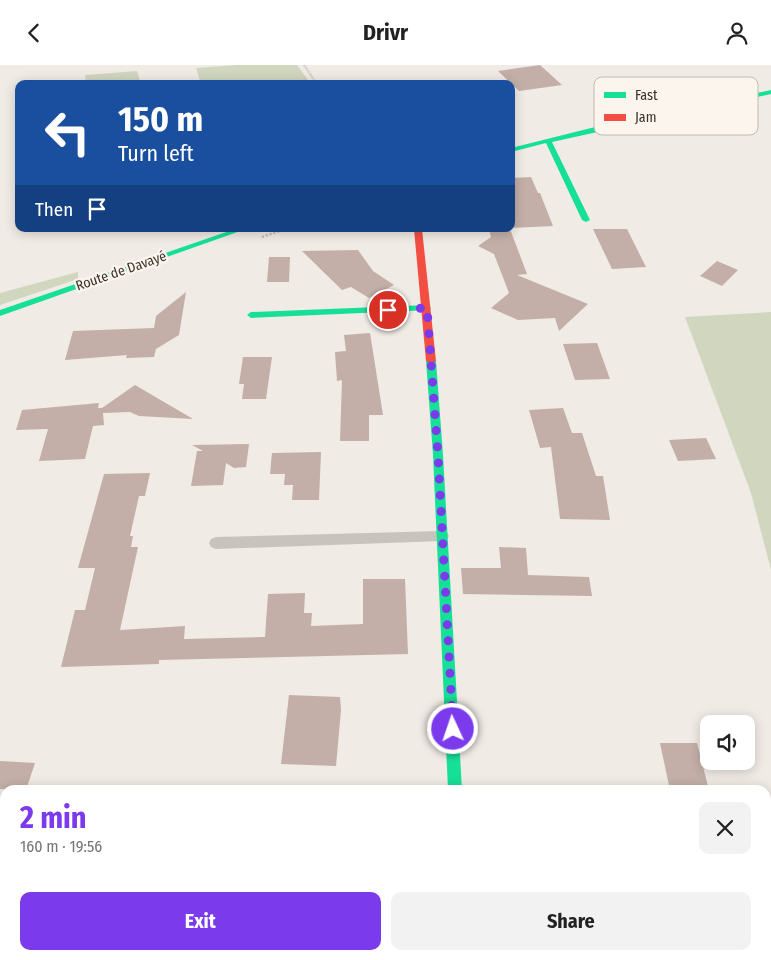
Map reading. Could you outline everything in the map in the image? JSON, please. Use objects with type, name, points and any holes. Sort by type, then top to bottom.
[{"type":"street","points":[[758,95],[771,92]]},
{"type":"street","points":[[515,149],[594,131]]},
{"type":"street","points":[[548,141],[586,220]]},
{"type":"street","name":"Route de Davayé","points":[[0,313],[233,232]]},
{"type":"street","points":[[418,232],[427,308],[442,536],[455,785]]},
{"type":"street","points":[[251,315],[427,308]]},
{"type":"lane","points":[[216,543],[442,536]]},
{"type":"path","points":[[304,65],[314,80]]},
{"type":"green space","points":[[237,65],[297,65],[308,80],[200,80],[196,68]]},
{"type":"green space","points":[[137,71],[140,80],[86,80],[85,75]]},
{"type":"green space","points":[[78,272],[78,279],[0,305],[0,293]]},
{"type":"green space","points":[[771,312],[771,570],[751,493],[685,317]]},
{"type":"building","points":[[540,65],[562,85],[519,91],[515,87],[515,80],[507,80],[498,71]]},
{"type":"building","points":[[531,177],[538,193],[540,193],[553,226],[515,228],[515,178]]},
{"type":"building","points":[[593,229],[627,229],[646,267],[612,269]]},
{"type":"building","points":[[490,232],[511,232],[527,274],[517,275],[588,304],[559,331],[555,318],[518,320],[491,308],[509,293],[494,254],[478,246],[491,237]]},
{"type":"building","points":[[358,250],[373,271],[394,285],[369,298],[351,287],[342,290],[302,251]]},
{"type":"building","points":[[269,257],[290,257],[289,282],[267,282]]},
{"type":"building","points":[[717,261],[738,270],[722,286],[700,276]]},
{"type":"building","points":[[186,292],[179,335],[156,349],[154,357],[126,358],[127,355],[65,360],[73,331],[154,328],[156,316]]},
{"type":"building","points":[[370,333],[383,415],[369,415],[369,441],[340,441],[342,380],[337,381],[335,352],[346,351],[344,335]]},
{"type":"building","points":[[597,343],[610,379],[575,380],[563,344]]},
{"type":"building","points":[[243,357],[272,357],[266,399],[242,399],[244,384],[239,384]]},
{"type":"building","points":[[135,385],[193,419],[139,416],[130,412],[103,413],[104,425],[93,426],[85,459],[39,461],[48,429],[16,430],[22,410],[99,403],[98,408],[102,408]]},
{"type":"building","points":[[563,408],[572,433],[582,433],[596,476],[603,476],[610,520],[560,519],[551,447],[540,448],[529,410]]},
{"type":"building","points":[[706,438],[716,459],[678,461],[669,440]]},
{"type":"building","points":[[249,444],[246,467],[234,468],[226,463],[223,485],[191,486],[197,451],[203,451],[192,445]]},
{"type":"building","points":[[321,452],[319,500],[292,500],[293,485],[284,485],[285,474],[270,474],[272,453]]},
{"type":"building","points":[[150,473],[145,496],[139,496],[130,536],[133,536],[131,547],[138,547],[120,630],[185,626],[184,639],[265,637],[268,594],[305,593],[304,613],[312,613],[311,626],[363,624],[363,579],[405,579],[408,654],[159,660],[159,664],[61,667],[75,610],[85,610],[95,568],[78,568],[104,474]]},
{"type":"building","points":[[499,547],[526,548],[528,575],[589,577],[592,596],[463,594],[461,568],[501,568]]},
{"type":"building","points":[[289,695],[340,697],[341,710],[336,766],[281,764]]},
{"type":"building","points":[[660,743],[697,743],[700,755],[700,770],[704,770],[708,785],[669,785]]},
{"type":"building","points":[[0,761],[35,763],[28,785],[0,785]]},
{"type":"traffic: fast","points":[[758,95],[771,92]]},
{"type":"traffic: fast","points":[[515,149],[594,129]]},
{"type":"traffic: fast","points":[[548,141],[586,220]]},
{"type":"traffic: fast","points":[[0,313],[233,232]]},
{"type":"traffic: fast","points":[[251,315],[427,308]]},
{"type":"traffic: fast","points":[[431,361],[438,455],[455,785]]},
{"type":"traffic: jam","points":[[418,232],[431,361]]},
{"type":"route","points":[[388,310],[427,308],[438,455],[453,729]]}]
